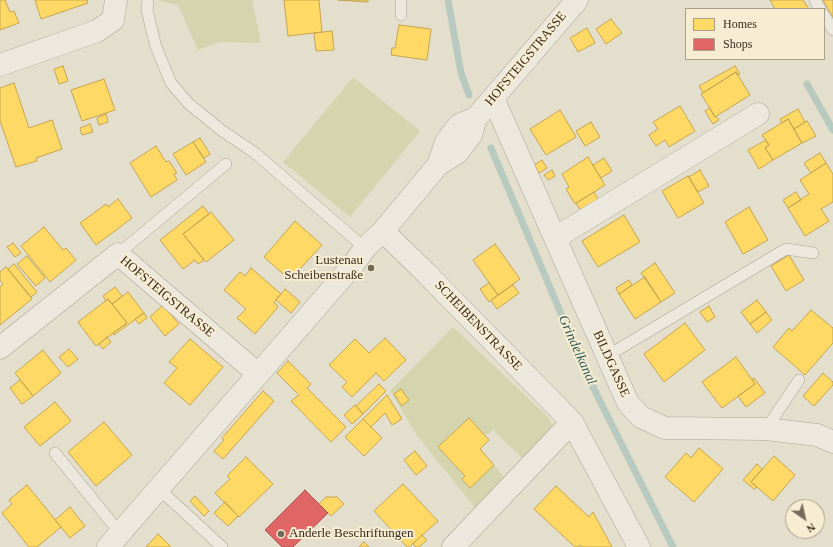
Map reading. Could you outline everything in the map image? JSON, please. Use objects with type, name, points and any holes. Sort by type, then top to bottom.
[{"type":"street","points":[[0,65],[97,31],[112,20],[117,2],[116,0]]},
{"type":"street","name":"HOFSTEIGSTRASSE","points":[[114,540],[353,265],[364,248],[383,231],[438,165],[446,142],[459,125],[476,118],[566,4]]},
{"type":"street","name":"BILDGASSE","points":[[493,98],[628,403],[641,417],[664,428],[766,429],[817,434],[833,442]]},
{"type":"street","points":[[555,238],[758,114]]},
{"type":"street","name":"SCHEIBENSTRASSE","points":[[383,231],[431,277],[572,422],[639,547]]},
{"type":"street","name":"HOFSTEIGSTRASSE","points":[[0,348],[118,254],[258,374]]},
{"type":"street","points":[[453,547],[572,422]]},
{"type":"lane","points":[[148,0],[148,10],[156,47],[171,83],[188,103],[221,130],[255,153],[364,248]]},
{"type":"lane","points":[[401,0],[401,15]]},
{"type":"lane","points":[[825,17],[833,30]]},
{"type":"lane","points":[[118,254],[226,164]]},
{"type":"lane","points":[[607,356],[786,249],[813,253]]},
{"type":"lane","points":[[766,429],[799,380]]},
{"type":"lane","points":[[55,453],[114,540]]},
{"type":"lane","points":[[158,488],[222,547]]},
{"type":"green space","points":[[157,0],[252,0],[261,43],[219,42],[198,50],[178,5]]},
{"type":"green space","points":[[353,77],[420,131],[350,217],[283,162]]},
{"type":"green space","points":[[453,327],[548,417],[553,426],[522,458],[493,430],[485,436],[469,418],[438,447],[465,476],[462,479],[470,488],[494,465],[507,480],[476,509],[418,437],[390,391]]},
{"type":"building: Homes","points":[[0,0],[5,0],[10,12],[14,11],[19,23],[0,30]]},
{"type":"building: Homes","points":[[35,0],[87,0],[88,3],[41,19]]},
{"type":"building: Homes","points":[[284,0],[319,0],[322,32],[288,36]]},
{"type":"building: Homes","points":[[338,0],[368,0],[368,2]]},
{"type":"building: Homes","points":[[770,0],[803,0],[808,8],[774,8]]},
{"type":"building: Homes","points":[[823,0],[833,0],[833,17]]},
{"type":"building: Homes","points":[[611,19],[622,33],[606,44],[596,29]]},
{"type":"building: Homes","points":[[399,25],[431,29],[427,60],[391,55],[392,48],[395,48]]},
{"type":"building: Homes","points":[[587,28],[595,43],[578,52],[570,38]]},
{"type":"building: Homes","points":[[332,31],[334,50],[316,51],[314,33]]},
{"type":"building: Homes","points":[[63,66],[68,81],[59,84],[54,69]]},
{"type":"building: Homes","points":[[735,66],[740,74],[737,75],[736,72],[703,93],[699,86]]},
{"type":"building: Homes","points":[[736,72],[750,95],[715,117],[701,94]]},
{"type":"building: Homes","points":[[104,79],[115,110],[82,121],[71,90]]},
{"type":"building: Homes","points":[[14,83],[29,128],[52,120],[62,149],[36,158],[37,161],[16,167],[0,121],[0,88]]},
{"type":"building: Homes","points":[[680,106],[695,131],[669,147],[665,140],[656,146],[649,135],[658,129],[653,122]]},
{"type":"building: Homes","points":[[710,108],[715,117],[716,116],[719,120],[713,124],[705,111]]},
{"type":"building: Homes","points":[[798,109],[805,122],[794,129],[788,119],[782,123],[780,119]]},
{"type":"building: Homes","points":[[560,110],[576,137],[546,155],[530,129]]},
{"type":"building: Homes","points":[[106,114],[108,122],[99,125],[97,118]]},
{"type":"building: Homes","points":[[788,119],[802,143],[773,160],[765,148],[769,145],[762,135]]},
{"type":"building: Homes","points":[[807,121],[816,136],[802,143],[794,129]]},
{"type":"building: Homes","points":[[591,122],[600,137],[585,146],[576,131]]},
{"type":"building: Homes","points":[[90,124],[93,132],[82,135],[80,128]]},
{"type":"building: Homes","points":[[200,138],[210,154],[204,158],[193,142]]},
{"type":"building: Homes","points":[[766,140],[769,145],[765,148],[773,160],[759,169],[748,150]]},
{"type":"building: Homes","points":[[193,142],[206,162],[186,175],[173,154]]},
{"type":"building: Homes","points":[[156,146],[166,162],[169,161],[177,173],[174,174],[177,180],[151,197],[130,163]]},
{"type":"building: Homes","points":[[820,153],[826,163],[811,173],[804,163]]},
{"type":"building: Homes","points":[[588,157],[605,185],[575,204],[566,189],[569,187],[562,174]]},
{"type":"building: Homes","points":[[604,158],[612,171],[601,178],[593,165]]},
{"type":"building: Homes","points":[[542,160],[547,168],[539,173],[534,165]]},
{"type":"building: Homes","points":[[826,163],[833,174],[833,202],[821,209],[829,221],[805,236],[788,208],[809,194],[800,180]]},
{"type":"building: Homes","points":[[552,170],[555,176],[548,180],[544,175]]},
{"type":"building: Homes","points":[[700,170],[709,186],[698,192],[689,177]]},
{"type":"building: Homes","points":[[688,176],[704,203],[678,218],[662,191]]},
{"type":"building: Homes","points":[[594,192],[600,202],[582,213],[576,203]]},
{"type":"building: Homes","points":[[796,192],[801,200],[788,208],[783,200]]},
{"type":"building: Homes","points":[[118,199],[132,218],[96,245],[80,223],[106,204],[108,207]]},
{"type":"building: Homes","points":[[203,206],[209,214],[183,234],[204,260],[198,264],[195,260],[183,269],[160,240]]},
{"type":"building: Homes","points":[[749,207],[768,240],[743,254],[725,222]]},
{"type":"building: Homes","points":[[211,212],[234,240],[206,262],[183,234]]},
{"type":"building: Homes","points":[[624,215],[640,242],[598,267],[582,241]]},
{"type":"building: Homes","points":[[295,221],[322,245],[290,280],[264,257]]},
{"type":"building: Homes","points":[[44,227],[63,250],[66,248],[76,260],[50,282],[21,246]]},
{"type":"building: Homes","points":[[13,243],[21,253],[15,257],[7,247]]},
{"type":"building: Homes","points":[[495,244],[520,279],[498,295],[473,260]]},
{"type":"building: Homes","points":[[789,255],[804,280],[786,291],[771,266]]},
{"type":"building: Homes","points":[[27,256],[45,278],[36,286],[17,264]]},
{"type":"building: Homes","points":[[655,263],[675,293],[661,302],[641,273]]},
{"type":"building: Homes","points":[[14,264],[37,292],[31,297],[8,269]]},
{"type":"building: Homes","points":[[6,267],[32,299],[0,325],[0,287],[3,284],[0,280],[0,272]]},
{"type":"building: Homes","points":[[251,268],[281,294],[274,302],[278,307],[255,334],[237,318],[246,309],[224,290],[240,272],[245,276]]},
{"type":"building: Homes","points":[[645,277],[661,302],[635,319],[619,294]]},
{"type":"building: Homes","points":[[629,280],[632,285],[619,294],[616,288]]},
{"type":"building: Homes","points":[[489,283],[498,295],[489,302],[480,289]]},
{"type":"building: Homes","points":[[513,285],[519,293],[497,309],[491,300]]},
{"type":"building: Homes","points":[[115,287],[122,296],[112,304],[108,299],[106,301],[103,296]]},
{"type":"building: Homes","points":[[285,289],[300,302],[291,313],[276,300]]},
{"type":"building: Homes","points":[[128,292],[144,313],[114,335],[113,333],[127,323],[112,304]]},
{"type":"building: Homes","points":[[108,299],[127,323],[96,346],[78,322]]},
{"type":"building: Homes","points":[[757,300],[766,312],[750,324],[741,312]]},
{"type":"building: Homes","points":[[163,305],[179,324],[165,336],[150,317]]},
{"type":"building: Homes","points":[[709,306],[715,317],[707,322],[700,312]]},
{"type":"building: Homes","points":[[811,310],[833,328],[833,343],[805,375],[773,347],[789,328],[792,331]]},
{"type":"building: Homes","points":[[766,312],[772,320],[757,333],[750,324]]},
{"type":"building: Homes","points":[[144,313],[147,318],[139,324],[135,319]]},
{"type":"building: Homes","points":[[685,323],[705,350],[664,382],[644,354]]},
{"type":"building: Homes","points":[[107,337],[111,342],[103,349],[99,344]]},
{"type":"building: Homes","points":[[385,338],[406,360],[384,381],[376,373],[352,397],[342,387],[347,382],[329,365],[355,339],[369,353]]},
{"type":"building: Homes","points":[[190,339],[223,367],[190,405],[164,383],[177,368],[169,362]]},
{"type":"building: Homes","points":[[69,349],[78,359],[68,367],[59,357]]},
{"type":"building: Homes","points":[[43,350],[61,373],[33,396],[15,373]]},
{"type":"building: Homes","points":[[736,357],[755,384],[722,408],[702,382]]},
{"type":"building: Homes","points":[[288,361],[311,384],[307,388],[346,427],[331,442],[291,401],[299,395],[277,373]]},
{"type":"building: Homes","points":[[823,373],[833,382],[833,385],[814,406],[803,396]]},
{"type":"building: Homes","points":[[754,378],[765,393],[746,407],[738,396],[755,384],[752,379]]},
{"type":"building: Homes","points":[[20,380],[33,396],[22,404],[10,388]]},
{"type":"building: Homes","points":[[379,384],[386,391],[363,414],[356,406]]},
{"type":"building: Homes","points":[[401,389],[409,400],[402,406],[394,394]]},
{"type":"building: Homes","points":[[263,391],[274,401],[223,459],[214,451],[224,440],[222,438]]},
{"type":"building: Homes","points":[[387,395],[402,419],[392,425],[385,413],[371,427],[363,419]]},
{"type":"building: Homes","points":[[55,402],[71,421],[40,446],[24,427]]},
{"type":"building: Homes","points":[[355,405],[363,414],[352,424],[344,415]]},
{"type":"building: Homes","points":[[469,418],[489,440],[480,449],[494,465],[470,488],[462,479],[465,476],[438,447]]},
{"type":"building: Homes","points":[[363,419],[382,438],[364,456],[345,437]]},
{"type":"building: Homes","points":[[104,422],[132,455],[96,486],[68,452]]},
{"type":"building: Homes","points":[[699,448],[723,469],[694,502],[665,477],[686,453],[691,458]]},
{"type":"building: Homes","points":[[415,451],[427,466],[416,475],[404,460]]},
{"type":"building: Homes","points":[[774,456],[795,475],[773,501],[751,482]]},
{"type":"building: Homes","points":[[246,457],[273,484],[239,517],[215,493],[230,479],[227,476]]},
{"type":"building: Homes","points":[[757,464],[762,469],[751,482],[757,487],[754,489],[743,480]]},
{"type":"building: Homes","points":[[403,484],[438,521],[409,547],[407,547],[374,511]]},
{"type":"building: Homes","points":[[27,485],[61,527],[37,547],[29,547],[2,513],[12,504],[9,500]]},
{"type":"building: Homes","points":[[556,486],[589,517],[593,512],[612,547],[582,547],[579,545],[578,547],[575,547],[534,509]]},
{"type":"building: Homes","points":[[195,496],[209,511],[204,516],[190,501]]},
{"type":"building: Homes","points":[[326,497],[337,497],[344,504],[331,516],[319,504]]},
{"type":"building: Homes","points":[[225,502],[238,516],[228,526],[214,513]]},
{"type":"building: Homes","points":[[70,507],[85,526],[70,538],[55,520]]},
{"type":"building: Homes","points":[[158,534],[171,547],[146,547]]},
{"type":"building: Homes","points":[[422,535],[427,540],[419,547],[416,547],[413,544]]},
{"type":"building: Homes","points":[[364,542],[369,547],[359,547]]},
{"type":"building: Shops","points":[[305,490],[328,513],[293,547],[282,547],[265,530]]},
{"type":"waterway","name":"Grindelkanal","points":[[448,0],[461,73],[469,95]]},
{"type":"waterway","points":[[807,84],[833,130]]},
{"type":"waterway","name":"Grindelkanal","points":[[491,148],[587,375],[673,547]]},
{"type":"place","name":"Lustenau Scheibenstraße","points":[[371,268]]},
{"type":"place","name":"Anderle Beschriftungen","points":[[281,534]]}]
